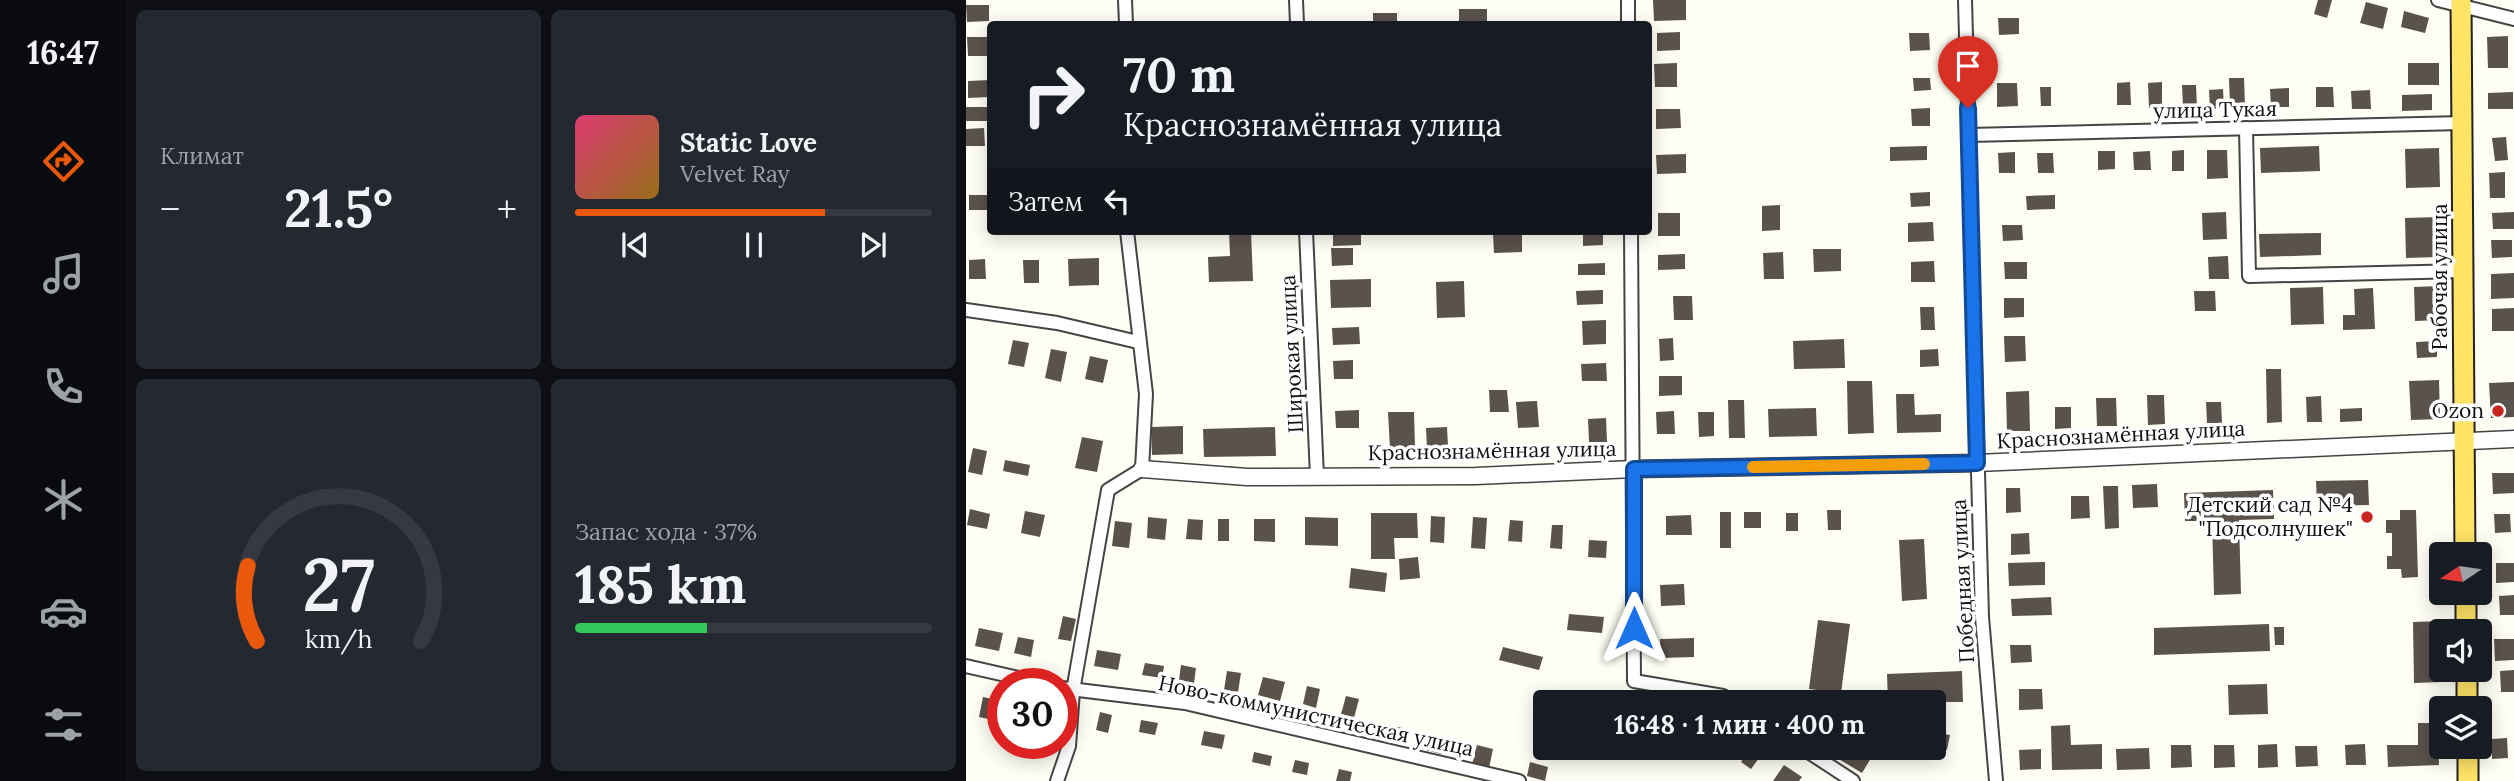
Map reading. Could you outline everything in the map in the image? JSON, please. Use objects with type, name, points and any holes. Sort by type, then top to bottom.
[{"type":"main road","name":"Рабочая улица","points":[[2461,3],[2465,542]]},
{"type":"main road","points":[[2468,759],[2468,781]]},
{"type":"street","points":[[1125,0],[1126,21]]},
{"type":"street","points":[[1296,0],[1297,21]]},
{"type":"street","points":[[1628,0],[1628,21]]},
{"type":"street","name":"Победная улица","points":[[1965,0],[1982,617],[1996,781]]},
{"type":"street","points":[[2438,0],[2461,3],[2514,19]]},
{"type":"street","name":"улица Тукая","points":[[1968,135],[2462,123]]},
{"type":"street","points":[[2246,128],[2249,276],[2463,271]]},
{"type":"street","points":[[1071,668],[1108,490],[1142,469],[1146,394],[1127,235]]},
{"type":"street","name":"Широкая улица","points":[[1306,235],[1317,475]]},
{"type":"street","points":[[1631,235],[1634,681],[1687,690]]},
{"type":"street","points":[[966,310],[1057,323],[1138,342]]},
{"type":"street","name":"Краснознамённая улица","points":[[1142,469],[1247,477],[1476,476],[1634,469],[1977,463],[2464,439],[2514,439]]},
{"type":"street","points":[[966,666],[987,671]]},
{"type":"street","name":"Ново-коммунистическая улица","points":[[1078,690],[1185,703],[1519,781]]},
{"type":"street","points":[[1057,781],[1065,759]]},
{"type":"street","points":[[1821,760],[1853,781]]},
{"type":"building","points":[[1653,0],[1686,0],[1686,20],[1654,21]]},
{"type":"building","points":[[2318,0],[2332,0],[2327,18],[2314,14]]},
{"type":"building","points":[[2366,2],[2388,8],[2383,29],[2360,23]]},
{"type":"building","points":[[966,5],[989,5],[989,21],[967,22]]},
{"type":"building","points":[[1459,9],[1487,9],[1487,21],[1459,21]]},
{"type":"building","points":[[2404,11],[2429,18],[2425,33],[2401,27]]},
{"type":"building","points":[[1373,13],[1397,13],[1397,21],[1373,21]]},
{"type":"building","points":[[1998,18],[2019,18],[2019,34],[1999,35]]},
{"type":"building","points":[[1680,32],[1680,50],[1657,51],[1657,33]]},
{"type":"building","points":[[1909,33],[1929,33],[1930,50],[1910,51]]},
{"type":"building","points":[[2508,36],[2508,68],[2488,68],[2487,37]]},
{"type":"building","points":[[967,37],[987,37],[987,56],[968,56]]},
{"type":"building","points":[[1677,63],[1677,87],[1655,87],[1654,64]]},
{"type":"building","points":[[2408,63],[2439,63],[2439,85],[2408,85]]},
{"type":"building","points":[[1913,78],[1930,78],[1931,90],[1914,91]]},
{"type":"building","points":[[2229,78],[2244,78],[2245,106],[2230,107]]},
{"type":"building","points":[[987,80],[987,97],[968,98],[968,81]]},
{"type":"building","points":[[2130,82],[2131,105],[2117,105],[2117,83]]},
{"type":"building","points":[[2162,82],[2162,108],[2149,108],[2148,83]]},
{"type":"building","points":[[1997,83],[2017,83],[2018,106],[1997,107]]},
{"type":"building","points":[[2182,85],[2196,85],[2197,107],[2183,107]]},
{"type":"building","points":[[2040,87],[2051,87],[2051,106],[2041,106]]},
{"type":"building","points":[[2316,87],[2333,87],[2334,107],[2316,107]]},
{"type":"building","points":[[2289,88],[2289,107],[2271,107],[2270,89]]},
{"type":"building","points":[[2223,89],[2224,108],[2210,109],[2209,90]]},
{"type":"building","points":[[2370,90],[2371,109],[2352,109],[2351,91]]},
{"type":"building","points":[[2513,92],[2513,109],[2488,109],[2488,93]]},
{"type":"building","points":[[2432,94],[2432,110],[2402,111],[2402,95]]},
{"type":"building","points":[[966,107],[987,107],[987,121],[966,121]]},
{"type":"building","points":[[1930,108],[1930,126],[1912,126],[1911,109]]},
{"type":"building","points":[[1656,109],[1680,109],[1681,128],[1656,129]]},
{"type":"building","points":[[984,128],[985,146],[966,146],[966,129]]},
{"type":"building","points":[[2506,137],[2508,160],[2495,161],[2492,138]]},
{"type":"building","points":[[1927,146],[1927,160],[1890,161],[1890,147]]},
{"type":"building","points":[[2319,146],[2320,171],[2261,173],[2260,148]]},
{"type":"building","points":[[2439,148],[2440,187],[2406,188],[2405,149]]},
{"type":"building","points":[[2184,150],[2184,171],[2172,171],[2172,151]]},
{"type":"building","points":[[2207,150],[2227,150],[2228,178],[2207,179]]},
{"type":"building","points":[[2098,151],[2115,151],[2115,169],[2098,170]]},
{"type":"building","points":[[2150,151],[2151,170],[2134,170],[2133,152]]},
{"type":"building","points":[[2015,152],[2015,173],[1999,173],[1998,153]]},
{"type":"building","points":[[2037,153],[2053,153],[2054,173],[2038,173]]},
{"type":"building","points":[[1686,154],[1686,173],[1657,174],[1656,155]]},
{"type":"building","points":[[2505,172],[2505,198],[2490,198],[2489,173]]},
{"type":"building","points":[[1930,192],[1930,206],[1911,207],[1910,193]]},
{"type":"building","points":[[969,195],[987,195],[987,210],[969,210]]},
{"type":"building","points":[[2055,195],[2055,209],[2027,210],[2026,196]]},
{"type":"building","points":[[1780,205],[1780,230],[1762,231],[1762,206]]},
{"type":"building","points":[[2226,212],[2227,239],[2203,240],[2202,213]]},
{"type":"building","points":[[2514,212],[2514,229],[2493,229],[2492,213]]},
{"type":"building","points":[[1658,213],[1680,213],[1680,236],[1658,236]]},
{"type":"building","points":[[2438,217],[2439,257],[2406,258],[2405,218]]},
{"type":"building","points":[[1933,222],[1934,241],[1908,242],[1908,223]]},
{"type":"building","points":[[2002,225],[2022,225],[2023,240],[2003,241]]},
{"type":"building","points":[[2321,233],[2321,255],[2260,257],[2259,234]]},
{"type":"building","points":[[1229,235],[1251,235],[1253,281],[1209,282],[1208,257],[1230,256]]},
{"type":"building","points":[[1333,235],[1361,235],[1361,245],[1333,246]]},
{"type":"building","points":[[1493,235],[1522,235],[1522,252],[1494,253]]},
{"type":"building","points":[[1583,235],[1603,235],[1603,245],[1583,246]]},
{"type":"building","points":[[2491,240],[2512,240],[2512,257],[2492,258]]},
{"type":"building","points":[[1331,248],[1353,248],[1353,265],[1332,266]]},
{"type":"building","points":[[1813,249],[1841,249],[1841,271],[1814,272]]},
{"type":"building","points":[[1783,252],[1784,279],[1764,279],[1763,253]]},
{"type":"building","points":[[1685,254],[1685,269],[1658,270],[1658,255]]},
{"type":"building","points":[[2228,256],[2229,279],[2209,279],[2208,257]]},
{"type":"building","points":[[1099,258],[1099,285],[1069,286],[1068,259]]},
{"type":"building","points":[[985,259],[986,279],[969,279],[969,260]]},
{"type":"building","points":[[1023,260],[1039,260],[1039,283],[1024,283]]},
{"type":"building","points":[[1934,261],[1935,282],[1911,282],[1911,262]]},
{"type":"building","points":[[2004,262],[2027,262],[2027,279],[2005,279]]},
{"type":"building","points":[[1605,263],[1605,275],[1578,275],[1578,264]]},
{"type":"building","points":[[2514,273],[2514,298],[2491,299],[2491,274]]},
{"type":"building","points":[[1371,279],[1371,307],[1331,308],[1330,280]]},
{"type":"building","points":[[1464,281],[1465,317],[1437,318],[1436,282]]},
{"type":"building","points":[[2439,286],[2440,320],[2415,321],[2414,287]]},
{"type":"building","points":[[2323,287],[2324,324],[2291,325],[2290,288]]},
{"type":"building","points":[[2373,288],[2375,329],[2343,330],[2343,315],[2355,315],[2354,289]]},
{"type":"building","points":[[1603,290],[1603,304],[1577,305],[1576,291]]},
{"type":"building","points":[[2194,291],[2215,291],[2216,311],[2195,311]]},
{"type":"building","points":[[1673,296],[1692,296],[1693,320],[1674,320]]},
{"type":"building","points":[[2004,298],[2024,298],[2024,317],[2004,318]]},
{"type":"building","points":[[1920,307],[1934,307],[1935,330],[1921,330]]},
{"type":"building","points":[[2514,308],[2514,331],[2492,331],[2492,309]]},
{"type":"building","points":[[1606,320],[1606,344],[1583,345],[1582,321]]},
{"type":"building","points":[[1359,327],[1360,344],[1333,345],[1332,328]]},
{"type":"building","points":[[2004,336],[2025,336],[2026,361],[2005,362]]},
{"type":"building","points":[[1673,338],[1674,360],[1660,361],[1659,339]]},
{"type":"building","points":[[1844,339],[1845,368],[1794,369],[1793,341]]},
{"type":"building","points":[[1013,340],[1029,343],[1024,367],[1008,364]]},
{"type":"building","points":[[2437,341],[2437,357],[2417,358],[2416,342]]},
{"type":"building","points":[[1051,349],[1067,352],[1061,382],[1045,378]]},
{"type":"building","points":[[1938,349],[1939,366],[1920,367],[1920,350]]},
{"type":"building","points":[[1090,356],[1108,360],[1103,383],[1085,379]]},
{"type":"building","points":[[1353,360],[1353,379],[1334,379],[1333,361]]},
{"type":"building","points":[[1606,363],[1607,381],[1582,381],[1581,364]]},
{"type":"building","points":[[2266,369],[2281,369],[2282,422],[2267,423]]},
{"type":"building","points":[[1659,376],[1682,376],[1682,395],[1659,396]]},
{"type":"building","points":[[2439,380],[2440,419],[2411,420],[2409,381]]},
{"type":"building","points":[[1847,381],[1872,381],[1874,433],[1848,434]]},
{"type":"building","points":[[2514,382],[2514,417],[2491,418],[2489,383]]},
{"type":"building","points":[[1489,390],[1507,390],[1509,412],[1490,412]]},
{"type":"building","points":[[2029,391],[2030,431],[2007,431],[2006,392]]},
{"type":"building","points":[[1896,394],[1914,394],[1915,415],[1941,414],[1941,432],[1897,433]]},
{"type":"building","points":[[2147,395],[2164,395],[2165,424],[2148,425]]},
{"type":"building","points":[[2321,396],[2322,422],[2307,422],[2306,397]]},
{"type":"building","points":[[2096,398],[2116,398],[2117,426],[2097,426]]},
{"type":"building","points":[[1728,400],[1744,400],[1745,438],[1729,438]]},
{"type":"building","points":[[1537,401],[1539,427],[1518,428],[1516,402]]},
{"type":"building","points":[[2206,402],[2221,402],[2222,423],[2207,423]]},
{"type":"building","points":[[2055,407],[2071,407],[2071,428],[2055,429]]},
{"type":"building","points":[[1816,408],[1817,436],[1769,437],[1768,409]]},
{"type":"building","points":[[2362,408],[2362,421],[2340,422],[2340,409]]},
{"type":"building","points":[[1359,410],[1359,428],[1336,428],[1335,411]]},
{"type":"building","points":[[1674,411],[1675,434],[1657,434],[1656,412]]},
{"type":"building","points":[[1388,412],[1414,412],[1415,448],[1390,449]]},
{"type":"building","points":[[1698,412],[1714,412],[1714,436],[1699,437]]},
{"type":"building","points":[[1606,418],[1607,442],[1589,442],[1588,419]]},
{"type":"building","points":[[1183,426],[1183,454],[1152,455],[1151,427]]},
{"type":"building","points":[[1275,427],[1276,456],[1204,457],[1203,429]]},
{"type":"building","points":[[1447,427],[1448,446],[1427,448],[1426,428]]},
{"type":"building","points":[[1082,437],[1103,441],[1097,472],[1075,468]]},
{"type":"building","points":[[973,448],[987,451],[982,475],[968,472]]},
{"type":"building","points":[[1005,460],[1030,465],[1028,476],[1003,471]]},
{"type":"building","points":[[2492,473],[2514,473],[2514,493],[2493,494]]},
{"type":"building","points":[[2368,480],[2369,505],[2317,506],[2316,481]]},
{"type":"building","points":[[2157,484],[2158,507],[2133,508],[2132,485]]},
{"type":"building","points":[[2103,486],[2118,486],[2119,528],[2105,529]]},
{"type":"building","points":[[2006,488],[2020,488],[2021,512],[2006,513]]},
{"type":"building","points":[[2273,490],[2274,519],[2239,520],[2241,594],[2214,595],[2212,521],[2185,521],[2184,493]]},
{"type":"building","points":[[2071,496],[2089,496],[2090,518],[2071,519]]},
{"type":"building","points":[[970,509],[990,514],[987,529],[967,525]]},
{"type":"building","points":[[1827,510],[1841,510],[1841,530],[1828,530]]},
{"type":"building","points":[[2400,510],[2416,510],[2418,577],[2402,578],[2401,569],[2387,569],[2387,556],[2392,556],[2392,533],[2386,533],[2386,520],[2400,520]]},
{"type":"building","points":[[1025,511],[1045,515],[1040,537],[1021,533]]},
{"type":"building","points":[[1720,512],[1731,512],[1731,548],[1720,548]]},
{"type":"building","points":[[1744,512],[1761,512],[1761,528],[1744,528]]},
{"type":"building","points":[[1371,513],[1417,513],[1418,538],[1394,538],[1395,559],[1371,559]]},
{"type":"building","points":[[1786,513],[1798,513],[1798,531],[1786,531]]},
{"type":"building","points":[[2494,514],[2510,514],[2511,532],[2495,533]]},
{"type":"building","points":[[1691,515],[1692,535],[1666,535],[1666,516]]},
{"type":"building","points":[[1431,516],[1445,517],[1444,543],[1430,542]]},
{"type":"building","points":[[1148,517],[1167,519],[1165,540],[1147,538]]},
{"type":"building","points":[[1305,517],[1338,518],[1338,546],[1305,545]]},
{"type":"building","points":[[1473,517],[1487,518],[1485,549],[1471,548]]},
{"type":"building","points":[[1188,519],[1203,520],[1202,540],[1186,539]]},
{"type":"building","points":[[1218,519],[1229,519],[1229,541],[1218,541]]},
{"type":"building","points":[[1254,519],[1275,519],[1275,542],[1254,541]]},
{"type":"building","points":[[1510,520],[1523,521],[1522,542],[1508,541]]},
{"type":"building","points":[[1115,521],[1132,523],[1129,548],[1112,546]]},
{"type":"building","points":[[1552,525],[1563,525],[1562,549],[1550,548]]},
{"type":"building","points":[[2029,533],[2030,554],[2011,555],[2011,534]]},
{"type":"building","points":[[1924,539],[1927,599],[1902,601],[1899,540]]},
{"type":"building","points":[[1589,540],[1607,541],[1606,558],[1588,557]]},
{"type":"building","points":[[1418,557],[1420,578],[1400,580],[1399,559]]},
{"type":"building","points":[[2045,562],[2045,585],[2009,586],[2008,563]]},
{"type":"building","points":[[2496,563],[2514,563],[2514,582],[2496,583]]},
{"type":"building","points":[[1351,568],[1387,573],[1385,592],[1349,588]]},
{"type":"building","points":[[1684,584],[1685,605],[1661,606],[1660,585]]},
{"type":"building","points":[[2514,595],[2514,615],[2500,615],[2499,596]]},
{"type":"building","points":[[2051,597],[2052,615],[2012,616],[2011,599]]},
{"type":"building","points":[[1569,614],[1604,617],[1602,633],[1567,630]]},
{"type":"building","points":[[1063,616],[1076,619],[1071,641],[1058,639]]},
{"type":"building","points":[[1818,620],[1850,624],[1841,690],[1809,689]]},
{"type":"building","points":[[2429,621],[2429,682],[2442,682],[2414,683],[2413,622]]},
{"type":"building","points":[[2269,624],[2270,651],[2154,655],[2154,628]]},
{"type":"building","points":[[2274,627],[2284,627],[2284,645],[2275,645]]},
{"type":"building","points":[[979,628],[1003,633],[999,651],[975,646]]},
{"type":"building","points":[[1018,637],[1034,640],[1031,657],[1014,653]]},
{"type":"building","points":[[1694,638],[1694,657],[1661,658],[1660,639]]},
{"type":"building","points":[[2494,639],[2514,639],[2514,660],[2495,661]]},
{"type":"building","points":[[2010,645],[2031,645],[2032,662],[2011,663]]},
{"type":"building","points":[[1503,647],[1543,657],[1539,670],[1499,660]]},
{"type":"building","points":[[1097,650],[1121,654],[1118,670],[1094,666]]},
{"type":"building","points":[[1145,663],[1164,666],[1162,678],[1142,675]]},
{"type":"building","points":[[1181,665],[1196,668],[1194,683],[1179,680]]},
{"type":"building","points":[[2514,670],[2514,692],[2501,692],[2500,671]]},
{"type":"building","points":[[1227,671],[1241,673],[1238,692],[1224,690]]},
{"type":"building","points":[[1962,671],[1963,702],[1946,702],[1946,690],[1888,690],[1887,674]]},
{"type":"building","points":[[1263,677],[1285,682],[1280,701],[1258,695]]},
{"type":"building","points":[[2267,684],[2268,714],[2229,715],[2228,685]]},
{"type":"building","points":[[1307,686],[1320,689],[1316,708],[1303,704]]},
{"type":"building","points":[[2019,689],[2042,689],[2043,709],[2019,710]]},
{"type":"building","points":[[1346,696],[1359,699],[1354,718],[1341,714]]},
{"type":"building","points":[[983,697],[987,698],[987,719],[979,717]]},
{"type":"building","points":[[1100,712],[1112,715],[1108,733],[1096,730]]},
{"type":"building","points":[[1141,720],[1158,723],[1155,735],[1139,732]]},
{"type":"building","points":[[1383,723],[1402,728],[1399,742],[1380,737]]},
{"type":"building","points":[[2418,723],[2429,723],[2429,759],[2439,759],[2439,765],[2388,767],[2387,745],[2418,745]]},
{"type":"building","points":[[2070,725],[2071,745],[2102,744],[2102,769],[2052,770],[2051,726]]},
{"type":"building","points":[[1204,731],[1225,735],[1222,749],[1201,745]]},
{"type":"building","points":[[1946,734],[1950,735],[1946,750]]},
{"type":"building","points":[[1426,735],[1445,740],[1441,754],[1422,749]]},
{"type":"building","points":[[2507,738],[2508,758],[2492,759],[2492,739]]},
{"type":"building","points":[[2277,744],[2278,767],[2258,768],[2258,745]]},
{"type":"building","points":[[2365,744],[2366,765],[2346,765],[2345,745]]},
{"type":"building","points":[[1477,745],[1493,749],[1489,768],[1472,764]]},
{"type":"building","points":[[2171,745],[2191,745],[2192,767],[2171,768]]},
{"type":"building","points":[[2214,745],[2234,745],[2235,767],[2214,768]]},
{"type":"building","points":[[2295,746],[2317,746],[2318,766],[2296,767]]},
{"type":"building","points":[[2149,748],[2150,769],[2117,770],[2116,749]]},
{"type":"building","points":[[2041,749],[2041,769],[2020,770],[2019,750]]},
{"type":"building","points":[[1254,752],[1272,756],[1270,766],[1252,762]]},
{"type":"building","points":[[1295,760],[1309,763],[1307,775],[1292,772]]},
{"type":"building","points":[[1742,760],[1758,760],[1751,769],[1741,762]]},
{"type":"building","points":[[1840,760],[1870,760],[1862,773]]},
{"type":"building","points":[[1530,762],[1548,767],[1545,781],[1527,776]]},
{"type":"building","points":[[1784,765],[1802,777],[1799,781],[1773,781]]},
{"type":"building","points":[[1339,769],[1352,772],[1350,781],[1336,781]]},
{"type":"slow traffic","points":[[1753,467],[1924,464]]},
{"type":"place","name":"Ozon","points":[[2498,411]]},
{"type":"place","name":"Детский сад №4 \"Подсолнушек\"","points":[[2367,517]]},
{"type":"route","points":[[1634,628],[1634,469],[1977,463],[1968,108]]}]
